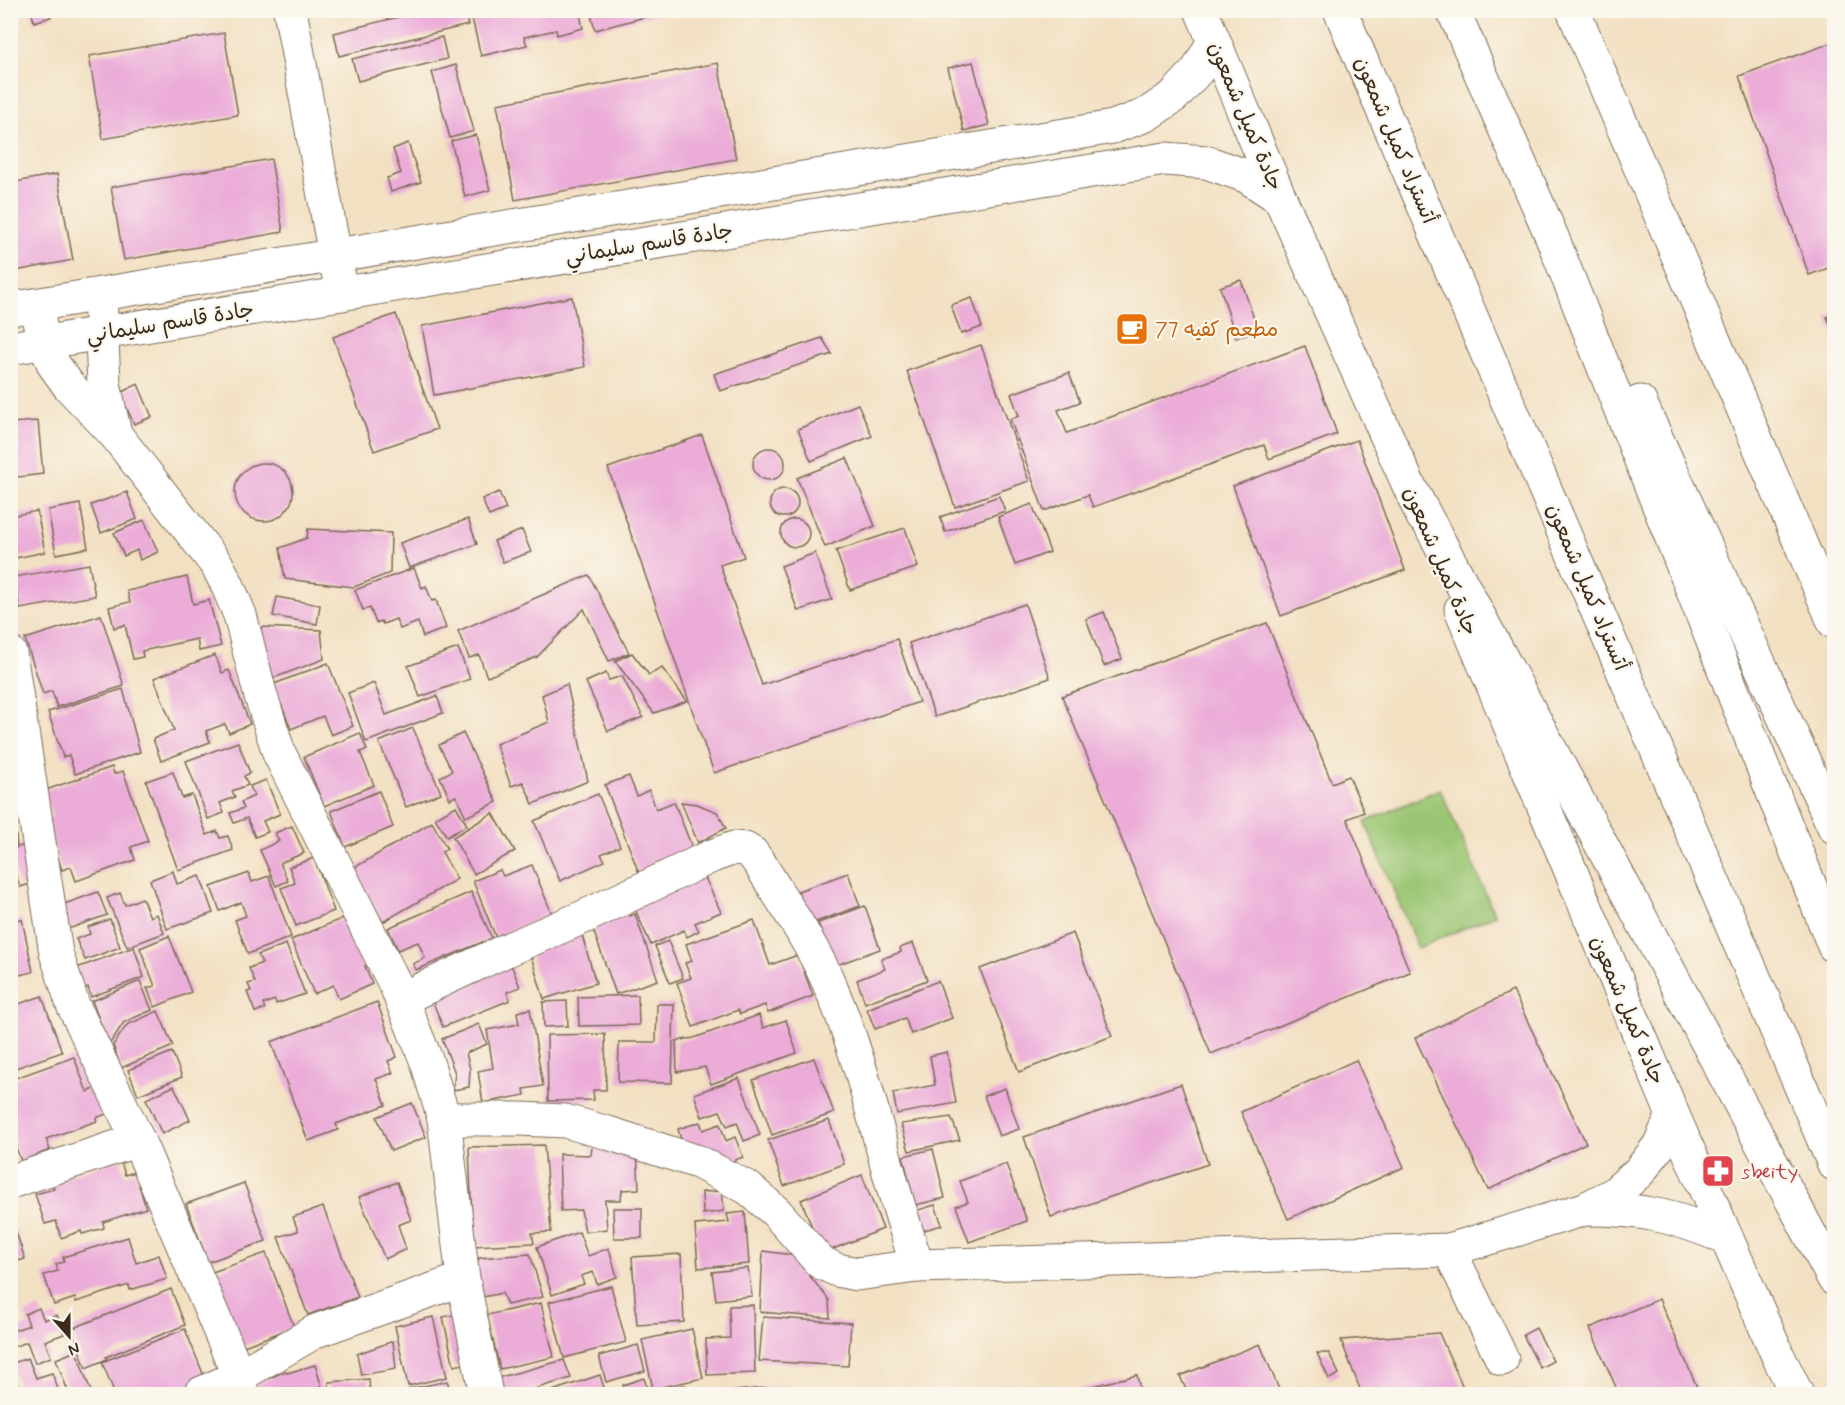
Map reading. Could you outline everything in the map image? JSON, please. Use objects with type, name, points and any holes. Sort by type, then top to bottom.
[{"type":"main road","points":[[290,10],[342,294]]},
{"type":"main road","name":"جادة كميل شمعون","points":[[1201,10],[1280,198],[1412,491],[1673,1116],[1797,1395]]},
{"type":"main road","name":"أتستراد كميل شمعون","points":[[1340,10],[1834,1164]]},
{"type":"main road","points":[[1453,10],[1552,237],[1834,946]]},
{"type":"main road","points":[[1573,10],[1834,622]]},
{"type":"main road","name":"جادة قاسم سليماني","points":[[23,307],[997,148],[1113,127],[1146,115],[1174,96],[1197,71],[1214,41]]},
{"type":"main road","points":[[997,148],[1005,154],[1010,164],[1011,175],[1007,184]]},
{"type":"main road","points":[[964,152],[958,162],[957,172],[961,183],[968,190]]},
{"type":"main road","name":"جادة قاسم سليماني","points":[[10,348],[1165,159],[1206,162],[1246,176],[1280,198]]},
{"type":"main road","points":[[1552,237],[1603,322],[1834,827]]},
{"type":"main road","points":[[100,295],[104,384],[115,434]]},
{"type":"main road","points":[[23,307],[44,342],[54,365],[69,386],[115,434],[217,565],[227,584],[240,615],[260,693],[279,753],[396,986],[427,1062],[444,1119],[463,1279],[486,1395]]},
{"type":"main road","points":[[1412,491],[1834,1280]]},
{"type":"main road","points":[[10,653],[56,953],[73,1005],[138,1140],[240,1385]]},
{"type":"main road","points":[[401,999],[586,916],[712,856],[734,848],[745,849],[752,853],[760,864],[817,957],[828,980],[868,1096],[917,1266]]},
{"type":"main road","points":[[444,1119],[565,1121],[698,1162],[748,1188],[776,1212],[820,1262],[837,1270],[857,1274],[917,1266],[1449,1250],[1585,1209],[1614,1194],[1640,1172],[1659,1146],[1673,1116]]},
{"type":"main road","points":[[10,1182],[138,1140]]},
{"type":"main road","points":[[1585,1209],[1621,1209],[1658,1214],[1692,1224],[1726,1238]]},
{"type":"main road","points":[[1449,1250],[1502,1359]]},
{"type":"main road","points":[[200,1395],[240,1385],[316,1331],[463,1279]]},
{"type":"green space","points":[[1440,789],[1495,915],[1418,948],[1365,822]]},
{"type":"building","points":[[31,10],[48,10],[51,17],[34,22]]},
{"type":"building","points":[[426,10],[464,10],[468,25],[339,56],[334,33]]},
{"type":"building","points":[[470,10],[579,10],[583,28],[557,35],[556,30],[524,37],[527,45],[481,56]]},
{"type":"building","points":[[592,10],[672,10],[595,30],[590,11]]},
{"type":"building","points":[[224,33],[238,115],[103,139],[89,56]]},
{"type":"building","points":[[442,37],[447,59],[358,81],[352,59]]},
{"type":"building","points":[[1834,42],[1834,266],[1809,275],[1739,76]]},
{"type":"building","points":[[973,62],[989,125],[964,131],[948,68]]},
{"type":"building","points":[[718,63],[736,159],[515,200],[497,104]]},
{"type":"building","points":[[456,65],[474,131],[450,138],[432,72]]},
{"type":"building","points":[[12,120],[15,138],[10,139],[10,121]]},
{"type":"building","points":[[476,135],[490,190],[465,197],[451,141]]},
{"type":"building","points":[[408,143],[421,182],[391,192],[387,178],[401,173],[393,149]]},
{"type":"building","points":[[271,159],[283,232],[124,260],[111,187]]},
{"type":"building","points":[[57,174],[73,260],[10,272],[10,183]]},
{"type":"building","points":[[1241,280],[1258,331],[1236,338],[1220,287]]},
{"type":"building","points":[[572,297],[585,367],[434,395],[422,326]]},
{"type":"building","points":[[972,298],[982,327],[961,334],[951,305]]},
{"type":"building","points":[[396,314],[437,429],[374,451],[333,337]]},
{"type":"building","points":[[1834,314],[1834,333],[1827,317]]},
{"type":"building","points":[[822,338],[832,354],[720,391],[714,374]]},
{"type":"building","points":[[981,345],[1029,481],[955,507],[907,371]]},
{"type":"building","points":[[1305,346],[1337,434],[1269,459],[1264,445],[1093,507],[1088,495],[1044,511],[1010,419],[1019,416],[1011,394],[1069,373],[1080,402],[1058,410],[1067,433]]},
{"type":"building","points":[[138,384],[152,417],[134,424],[120,393]]},
{"type":"building","points":[[858,404],[872,436],[811,461],[798,429]]},
{"type":"building","points":[[38,421],[43,474],[10,478],[10,423]]},
{"type":"building","points":[[702,435],[744,557],[720,565],[762,685],[897,639],[919,702],[714,773],[608,468]]},
{"type":"building","points":[[1357,440],[1405,570],[1281,616],[1233,486]]},
{"type":"building","points":[[769,448],[780,453],[785,464],[780,475],[769,480],[758,475],[753,464],[758,453]]},
{"type":"building","points":[[847,458],[875,526],[825,547],[797,478]]},
{"type":"building","points":[[264,463],[275,465],[288,476],[293,492],[291,503],[280,516],[264,521],[253,519],[240,508],[235,492],[237,481],[248,468]]},
{"type":"building","points":[[784,489],[794,493],[798,503],[794,513],[784,517],[774,513],[770,503],[774,493]]},
{"type":"building","points":[[127,492],[137,519],[101,533],[91,505]]},
{"type":"building","points":[[499,492],[506,509],[489,516],[482,499]]},
{"type":"building","points":[[999,496],[1005,511],[945,532],[940,517]]},
{"type":"building","points":[[80,504],[88,548],[56,554],[48,510]]},
{"type":"building","points":[[1032,504],[1050,552],[1015,565],[998,517]]},
{"type":"building","points":[[37,511],[45,552],[11,559],[10,516]]},
{"type":"building","points":[[468,519],[477,544],[409,568],[400,543]]},
{"type":"building","points":[[795,519],[805,523],[809,533],[805,543],[795,547],[785,543],[781,533],[785,523]]},
{"type":"building","points":[[144,520],[158,552],[140,560],[137,550],[124,556],[114,533]]},
{"type":"building","points":[[905,528],[918,567],[850,590],[836,551]]},
{"type":"building","points":[[308,529],[391,533],[390,573],[354,587],[285,579],[280,548],[307,538]]},
{"type":"building","points":[[522,530],[531,552],[503,562],[494,541]]},
{"type":"building","points":[[815,553],[832,599],[798,611],[781,566]]},
{"type":"building","points":[[89,564],[95,596],[20,609],[14,577]]},
{"type":"building","points":[[414,568],[422,588],[426,586],[432,601],[436,600],[446,628],[423,637],[418,622],[400,629],[396,619],[383,624],[381,621],[376,623],[370,608],[363,610],[355,590]]},
{"type":"building","points":[[589,575],[629,653],[609,661],[584,609],[537,657],[487,677],[479,655],[469,658],[458,631]]},
{"type":"building","points":[[187,577],[193,604],[209,600],[221,646],[199,651],[197,639],[142,651],[143,657],[133,659],[125,625],[114,628],[109,607],[130,602],[127,591]]},
{"type":"building","points":[[277,597],[320,605],[317,624],[273,616]]},
{"type":"building","points":[[1025,604],[1050,678],[935,717],[909,643]]},
{"type":"building","points":[[1104,612],[1122,659],[1104,666],[1086,619]]},
{"type":"building","points":[[101,615],[124,686],[57,707],[52,691],[43,694],[25,639]]},
{"type":"building","points":[[1267,623],[1332,783],[1349,776],[1364,812],[1347,819],[1410,972],[1211,1054],[1062,696]]},
{"type":"building","points":[[261,627],[321,630],[324,659],[266,681]]},
{"type":"building","points":[[458,648],[470,679],[420,697],[408,666]]},
{"type":"building","points":[[632,653],[649,675],[662,668],[687,701],[654,713],[615,661]]},
{"type":"building","points":[[215,655],[222,673],[229,670],[250,724],[229,733],[225,724],[206,731],[210,742],[161,761],[153,739],[174,730],[154,678]]},
{"type":"building","points":[[328,663],[353,726],[331,735],[323,716],[291,729],[282,706],[278,707],[269,686]]},
{"type":"building","points":[[606,673],[609,680],[622,676],[643,717],[608,731],[586,682]]},
{"type":"building","points":[[374,683],[386,715],[437,696],[443,713],[366,742],[348,693]]},
{"type":"building","points":[[567,684],[588,781],[533,804],[523,782],[511,786],[496,744],[549,722],[542,695]]},
{"type":"building","points":[[123,689],[140,752],[75,774],[69,755],[63,757],[48,712]]},
{"type":"building","points":[[413,728],[441,793],[406,807],[379,742]]},
{"type":"building","points":[[360,733],[367,750],[360,752],[374,785],[324,806],[304,757]]},
{"type":"building","points":[[463,733],[497,802],[466,817],[456,796],[450,799],[440,777],[452,771],[439,745]]},
{"type":"building","points":[[238,742],[250,773],[244,776],[248,785],[232,791],[235,797],[220,803],[224,813],[208,819],[186,761]]},
{"type":"building","points":[[112,767],[114,774],[123,771],[148,841],[131,847],[135,860],[76,881],[71,867],[62,870],[45,820],[52,817],[43,791]]},
{"type":"building","points":[[173,772],[182,798],[192,795],[207,835],[217,831],[220,838],[228,836],[233,850],[178,870],[146,781]]},
{"type":"building","points":[[629,776],[637,796],[649,790],[656,809],[674,802],[694,852],[639,873],[605,785]]},
{"type":"building","points":[[266,780],[280,814],[263,821],[268,832],[255,837],[247,818],[234,823],[230,813],[244,808],[241,802],[254,796],[250,786]]},
{"type":"building","points":[[379,791],[393,827],[345,847],[331,811]]},
{"type":"building","points":[[598,794],[620,846],[601,854],[605,861],[560,881],[534,821]]},
{"type":"building","points":[[681,802],[697,804],[717,812],[726,828],[698,843]]},
{"type":"building","points":[[456,806],[467,825],[447,837],[435,818]]},
{"type":"building","points":[[10,808],[15,820],[10,822]]},
{"type":"building","points":[[493,813],[515,851],[474,874],[453,837]]},
{"type":"building","points":[[432,822],[447,849],[442,852],[457,879],[383,922],[352,869]]},
{"type":"building","points":[[292,826],[304,853],[280,863],[288,881],[276,886],[260,850],[279,841],[275,833]]},
{"type":"building","points":[[15,828],[17,845],[10,846],[10,829]]},
{"type":"building","points":[[29,844],[40,881],[20,887],[10,857],[10,849]]},
{"type":"building","points":[[314,858],[334,911],[296,926],[281,888],[295,883],[289,867]]},
{"type":"building","points":[[532,865],[552,914],[496,938],[473,881],[500,870],[503,876]]},
{"type":"building","points":[[700,867],[721,912],[695,923],[699,931],[687,937],[684,930],[651,945],[630,898]]},
{"type":"building","points":[[173,871],[177,884],[200,876],[213,913],[167,929],[150,880]]},
{"type":"building","points":[[249,873],[252,882],[269,876],[291,937],[248,954],[235,920],[246,916],[241,902],[220,911],[211,887]]},
{"type":"building","points":[[848,873],[860,906],[810,924],[798,891]]},
{"type":"building","points":[[98,892],[107,915],[68,929],[59,906]]},
{"type":"building","points":[[471,892],[492,938],[416,970],[413,964],[425,958],[418,942],[398,950],[388,928]]},
{"type":"building","points":[[120,893],[125,905],[142,898],[150,917],[157,914],[164,933],[127,947],[107,898]]},
{"type":"building","points":[[865,906],[880,949],[834,966],[818,923]]},
{"type":"building","points":[[629,911],[630,916],[635,914],[658,980],[616,994],[591,924]]},
{"type":"building","points":[[348,916],[370,964],[365,966],[372,984],[339,999],[333,985],[314,994],[291,940]]},
{"type":"building","points":[[22,919],[33,972],[10,977],[10,921]]},
{"type":"building","points":[[110,919],[120,947],[85,960],[76,939],[90,934],[88,927]]},
{"type":"building","points":[[754,920],[770,965],[798,955],[813,996],[768,1013],[765,1005],[740,1014],[738,1010],[693,1027],[677,983],[691,978],[685,963],[692,961],[686,944]]},
{"type":"building","points":[[581,932],[596,983],[544,999],[528,947]]},
{"type":"building","points":[[1073,933],[1112,1036],[1019,1072],[980,969]]},
{"type":"building","points":[[169,936],[191,992],[155,1007],[147,988],[155,986],[140,948]]},
{"type":"building","points":[[668,941],[683,978],[670,983],[655,946]]},
{"type":"building","points":[[913,943],[927,980],[865,1003],[857,980],[885,969],[881,959],[901,952],[900,948]]},
{"type":"building","points":[[286,944],[305,994],[276,1004],[275,1000],[263,1004],[265,1009],[255,1012],[247,992],[251,991],[248,984],[255,982],[249,968],[262,963],[258,955]]},
{"type":"building","points":[[134,947],[144,977],[91,997],[88,987],[82,990],[74,969]]},
{"type":"building","points":[[510,962],[520,987],[507,992],[510,1000],[443,1027],[432,1000],[478,982],[476,976]]},
{"type":"building","points":[[140,981],[152,1010],[124,1022],[109,1045],[92,1001]]},
{"type":"building","points":[[938,981],[952,1018],[911,1034],[905,1018],[875,1029],[867,1009]]},
{"type":"building","points":[[1513,991],[1586,1143],[1488,1190],[1415,1038]]},
{"type":"building","points":[[638,995],[639,1025],[579,1026],[578,997]]},
{"type":"building","points":[[42,996],[62,1052],[10,1070],[10,1007]]},
{"type":"building","points":[[567,1001],[568,1026],[544,1027],[543,1002]]},
{"type":"building","points":[[377,1002],[397,1057],[388,1061],[393,1073],[376,1079],[386,1105],[336,1124],[338,1130],[308,1141],[271,1042]]},
{"type":"building","points":[[657,1004],[674,1004],[672,1083],[618,1082],[619,1042],[656,1042]]},
{"type":"building","points":[[530,1009],[543,1086],[524,1089],[525,1095],[483,1103],[478,1071],[493,1068],[487,1030],[519,1024],[517,1012]]},
{"type":"building","points":[[158,1011],[173,1046],[121,1068],[113,1045],[127,1025]]},
{"type":"building","points":[[759,1015],[763,1028],[786,1020],[797,1053],[711,1084],[705,1067],[677,1072],[676,1041],[694,1038]]},
{"type":"building","points":[[479,1024],[487,1044],[466,1053],[470,1069],[469,1087],[453,1090],[455,1073],[442,1039]]},
{"type":"building","points":[[605,1034],[606,1090],[593,1090],[594,1100],[548,1101],[547,1035]]},
{"type":"building","points":[[172,1052],[182,1077],[138,1095],[128,1070]]},
{"type":"building","points":[[947,1052],[956,1103],[897,1114],[893,1093],[935,1085],[930,1056]]},
{"type":"building","points":[[74,1057],[87,1092],[100,1087],[109,1113],[96,1118],[97,1121],[46,1139],[50,1150],[21,1161],[10,1132],[10,1080]]},
{"type":"building","points":[[814,1058],[834,1113],[772,1135],[753,1080]]},
{"type":"building","points":[[1356,1060],[1404,1167],[1288,1219],[1241,1112]]},
{"type":"building","points":[[739,1078],[760,1135],[744,1141],[737,1122],[727,1126],[720,1111],[702,1117],[694,1094]]},
{"type":"building","points":[[1181,1084],[1208,1164],[1051,1217],[1024,1137]]},
{"type":"building","points":[[174,1086],[190,1120],[162,1134],[146,1099]]},
{"type":"building","points":[[1005,1088],[1019,1129],[999,1136],[984,1096]]},
{"type":"building","points":[[412,1103],[426,1137],[391,1151],[377,1117]]},
{"type":"building","points":[[951,1117],[960,1140],[909,1151],[901,1124]]},
{"type":"building","points":[[829,1120],[844,1164],[784,1186],[768,1140]]},
{"type":"building","points":[[700,1122],[703,1130],[720,1124],[726,1141],[735,1137],[743,1157],[728,1163],[682,1143],[678,1129]]},
{"type":"building","points":[[544,1145],[551,1232],[532,1233],[534,1243],[473,1246],[469,1147]]},
{"type":"building","points":[[592,1146],[637,1150],[639,1189],[622,1190],[621,1200],[605,1200],[607,1229],[585,1232],[581,1210],[561,1211],[559,1154],[591,1155]]},
{"type":"building","points":[[933,1149],[945,1198],[915,1205],[903,1156]]},
{"type":"building","points":[[120,1159],[125,1175],[135,1172],[146,1208],[103,1222],[104,1228],[82,1234],[81,1231],[61,1238],[56,1221],[45,1224],[35,1194],[54,1189],[51,1181]]},
{"type":"building","points":[[1006,1164],[1027,1221],[969,1242],[956,1206],[968,1202],[960,1181]]},
{"type":"building","points":[[862,1175],[883,1229],[823,1253],[801,1200]]},
{"type":"building","points":[[397,1182],[411,1220],[398,1225],[406,1249],[385,1259],[359,1197]]},
{"type":"building","points":[[244,1183],[266,1241],[208,1262],[186,1204]]},
{"type":"building","points":[[722,1191],[724,1211],[703,1214],[702,1192]]},
{"type":"building","points":[[935,1205],[942,1225],[921,1231],[915,1211]]},
{"type":"building","points":[[323,1207],[358,1297],[308,1315],[278,1237],[298,1231],[293,1217]]},
{"type":"building","points":[[613,1208],[642,1208],[642,1238],[614,1238]]},
{"type":"building","points":[[745,1212],[749,1264],[698,1268],[695,1225],[729,1222],[727,1214]]},
{"type":"building","points":[[11,1217],[25,1259],[11,1263],[16,1278],[10,1280]]},
{"type":"building","points":[[579,1232],[588,1256],[609,1248],[617,1277],[597,1284],[593,1272],[581,1276],[584,1284],[552,1295],[537,1247]]},
{"type":"building","points":[[128,1237],[136,1263],[159,1255],[167,1279],[130,1290],[129,1285],[76,1302],[75,1298],[54,1305],[44,1275],[58,1271],[56,1264],[64,1262],[63,1257]]},
{"type":"building","points":[[763,1251],[793,1255],[829,1300],[830,1318],[760,1312]]},
{"type":"building","points":[[266,1253],[294,1327],[236,1349],[207,1274]]},
{"type":"building","points":[[530,1254],[543,1297],[507,1305],[502,1293],[478,1298],[473,1276],[479,1258]]},
{"type":"building","points":[[681,1254],[684,1322],[637,1325],[632,1257]]},
{"type":"building","points":[[748,1268],[752,1296],[716,1300],[712,1272]]},
{"type":"building","points":[[611,1286],[626,1342],[564,1358],[549,1302]]},
{"type":"building","points":[[171,1289],[185,1325],[106,1357],[107,1359],[86,1368],[71,1329]]},
{"type":"building","points":[[1659,1299],[1700,1394],[1619,1394],[1590,1328]]},
{"type":"building","points":[[541,1303],[554,1357],[500,1369],[487,1315]]},
{"type":"building","points":[[753,1305],[755,1373],[707,1375],[706,1339],[730,1338],[729,1306]]},
{"type":"building","points":[[39,1308],[44,1320],[57,1315],[64,1334],[45,1341],[51,1357],[35,1363],[27,1342],[10,1348],[10,1332],[29,1325],[25,1314]]},
{"type":"building","points":[[464,1313],[475,1362],[454,1366],[443,1317]]},
{"type":"building","points":[[433,1317],[447,1377],[408,1386],[395,1326]]},
{"type":"building","points":[[763,1317],[851,1323],[848,1366],[759,1361]]},
{"type":"building","points":[[1536,1328],[1553,1361],[1540,1368],[1523,1335]]},
{"type":"building","points":[[185,1329],[206,1381],[171,1394],[115,1394],[102,1362]]},
{"type":"building","points":[[692,1329],[703,1378],[653,1389],[642,1340]]},
{"type":"building","points":[[1439,1333],[1466,1394],[1362,1394],[1341,1340]]},
{"type":"building","points":[[393,1341],[396,1369],[361,1375],[357,1354]]},
{"type":"building","points":[[1260,1344],[1281,1394],[1188,1394],[1180,1376]]},
{"type":"building","points":[[638,1345],[645,1371],[606,1382],[599,1356]]},
{"type":"building","points":[[76,1351],[92,1394],[69,1394],[56,1359]]},
{"type":"building","points":[[1317,1353],[1329,1353],[1339,1374],[1329,1379]]},
{"type":"building","points":[[28,1358],[36,1378],[52,1373],[60,1394],[10,1394],[10,1388],[18,1385],[10,1364]]},
{"type":"building","points":[[564,1360],[571,1378],[518,1394],[502,1394],[497,1378]]},
{"type":"building","points":[[315,1365],[324,1394],[293,1394],[291,1389],[277,1394],[251,1394],[248,1387],[286,1371],[287,1373]]},
{"type":"building","points":[[600,1375],[606,1394],[550,1394],[549,1392]]},
{"type":"building","points":[[1137,1375],[1141,1394],[1061,1394]]},
{"type":"building","points":[[644,1378],[649,1394],[626,1394],[623,1385]]},
{"type":"building","points":[[369,1379],[370,1394],[329,1394],[329,1382]]},
{"type":"building","points":[[447,1381],[452,1394],[411,1394],[409,1389]]},
{"type":"building","points":[[685,1385],[687,1394],[651,1394]]},
{"type":"building","points":[[786,1386],[787,1394],[715,1394],[715,1393]]},
{"type":"place","name":"مطعم كفيه 77","points":[[1132,329]]},
{"type":"place","name":"sbeity","points":[[1718,1171]]}]
